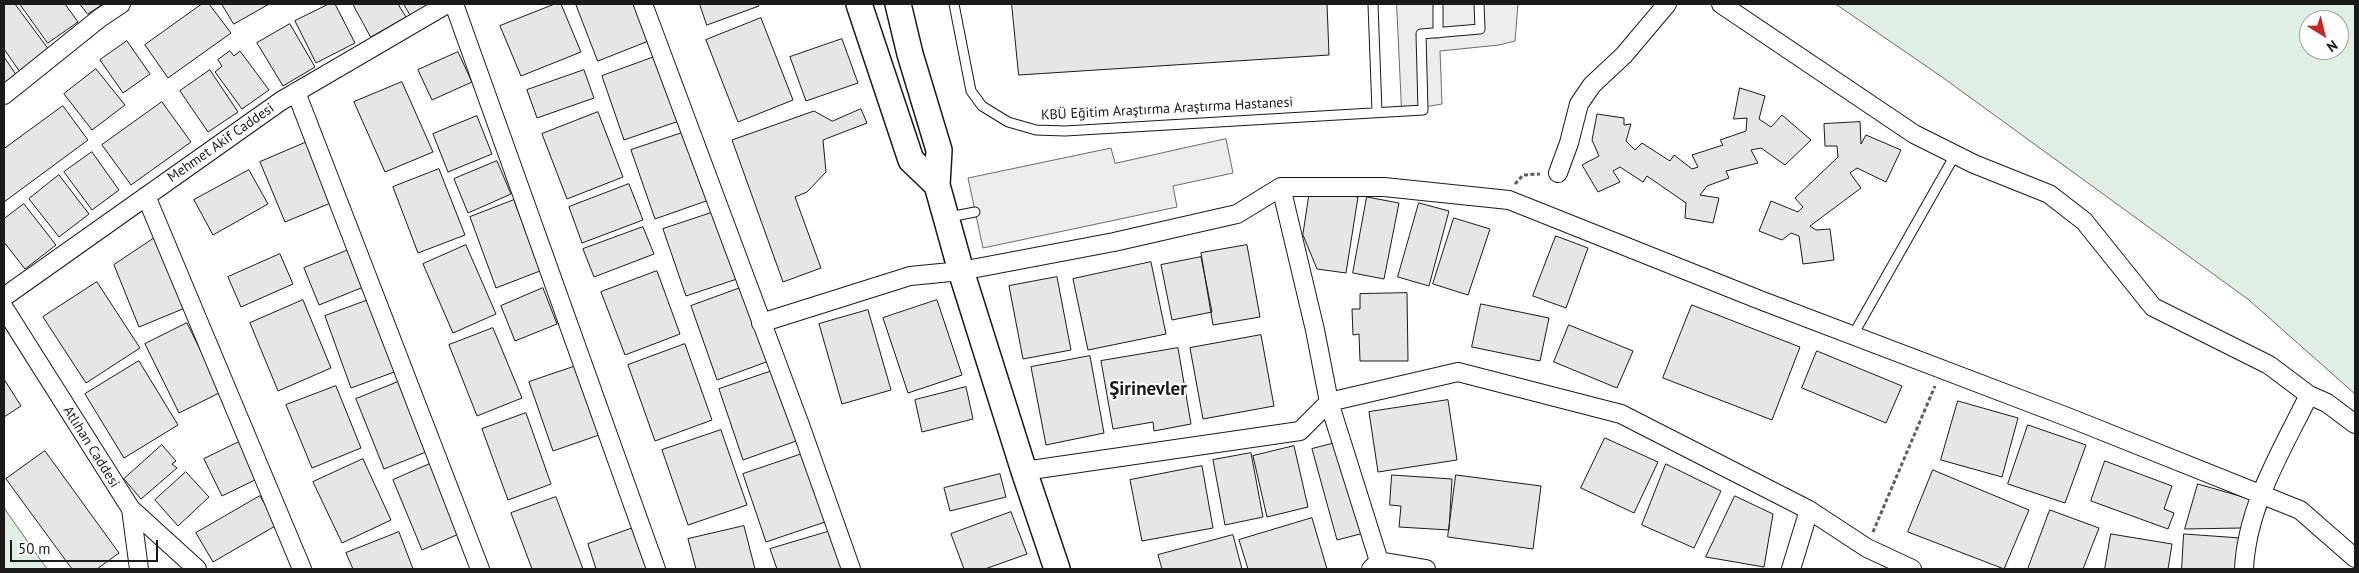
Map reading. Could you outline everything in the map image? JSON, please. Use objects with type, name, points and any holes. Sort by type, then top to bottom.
[{"type":"street","points":[[4,95],[100,18],[121,4]]},
{"type":"street","name":"Mehmet Akif Caddesi","points":[[4,297],[296,92],[447,4]]},
{"type":"street","points":[[454,4],[656,569]]},
{"type":"street","points":[[643,4],[850,569]]},
{"type":"street","points":[[859,4],[911,160],[937,185]]},
{"type":"street","points":[[898,4],[910,54],[939,150],[937,185],[946,218],[1024,472],[1057,569]]},
{"type":"street","points":[[1558,172],[1569,144],[1580,104],[1592,85],[1624,55],[1667,4]]},
{"type":"street","points":[[1721,4],[1914,134],[1955,154],[2049,194],[2084,221],[2153,307],[2268,365],[2309,395],[2327,403],[2355,424]]},
{"type":"street","points":[[296,92],[480,569]]},
{"type":"street","points":[[761,322],[910,276],[961,271],[1114,242],[1237,214],[1281,187],[1384,187],[1509,200],[2300,510],[2355,558]]},
{"type":"street","points":[[1281,187],[1329,402],[1375,565],[1426,569]]},
{"type":"street","points":[[146,196],[302,569]]},
{"type":"street","name":"Atlıhan Caddesi","points":[[4,308],[131,510],[197,569]]},
{"type":"street","points":[[1024,472],[1300,432],[1329,402],[1458,372],[1621,414],[1809,510],[1866,548],[1912,569]]},
{"type":"street","points":[[2244,569],[2246,544],[2260,494],[2309,395]]},
{"type":"street","points":[[131,510],[139,569]]},
{"type":"street","points":[[1791,569],[1809,510]]},
{"type":"lane","name":"KBÜ Eğitim Araştırma Araştırma Hastanesi","points":[[954,4],[971,91],[982,106],[1008,122],[1036,130],[1065,131],[1423,110],[1421,34],[1480,29],[1479,4]]},
{"type":"lane","points":[[1373,4],[1377,112]]},
{"type":"lane","points":[[1438,4],[1438,33]]},
{"type":"lane","points":[[1853,335],[1955,154]]},
{"type":"lane","points":[[946,218],[975,212]]},
{"type":"path","points":[[1509,200],[1513,186],[1523,175],[1558,172]]},
{"type":"path","points":[[1866,548],[1942,369]]},
{"type":"green space","points":[[1836,4],[2355,4],[2355,394],[2249,300],[1942,77]]},
{"type":"green space","points":[[4,508],[47,569],[4,569]]},
{"type":"shaded area","points":[[1397,4],[1518,4],[1515,41],[1499,45],[1440,51],[1442,104],[1402,111]]},
{"type":"shaded area","points":[[1226,139],[1233,173],[1173,186],[1177,207],[983,248],[968,178],[1111,148],[1115,163]]},
{"type":"building","points":[[4,4],[15,4],[49,50],[20,72],[4,49]]},
{"type":"building","points":[[20,4],[65,4],[78,22],[48,43]]},
{"type":"building","points":[[80,4],[103,4],[88,14]]},
{"type":"building","points":[[202,4],[209,4],[231,33],[168,78],[145,45]]},
{"type":"building","points":[[222,4],[269,4],[234,24]]},
{"type":"building","points":[[329,4],[335,4],[355,43],[316,63],[295,21]]},
{"type":"building","points":[[353,4],[398,4],[406,17],[371,37]]},
{"type":"building","points":[[404,4],[434,4],[411,16]]},
{"type":"building","points":[[555,4],[561,4],[581,52],[521,76],[500,26]]},
{"type":"building","points":[[576,4],[637,4],[651,40],[598,61]]},
{"type":"building","points":[[700,4],[758,4],[759,6],[707,25]]},
{"type":"building","points":[[1012,4],[1327,4],[1329,55],[1019,75]]},
{"type":"building","points":[[761,18],[793,100],[738,122],[706,40]]},
{"type":"building","points":[[290,24],[315,67],[283,86],[257,43]]},
{"type":"building","points":[[842,39],[858,83],[806,101],[790,57]]},
{"type":"building","points":[[127,41],[150,74],[123,93],[100,60]]},
{"type":"building","points":[[230,51],[234,56],[240,51],[269,90],[242,109],[215,72],[222,66],[218,60]]},
{"type":"building","points":[[458,52],[472,82],[432,100],[418,70]]},
{"type":"building","points":[[657,56],[679,121],[624,140],[602,76]]},
{"type":"building","points":[[4,57],[17,76],[4,86]]},
{"type":"building","points":[[96,69],[125,105],[92,130],[64,94]]},
{"type":"building","points":[[210,70],[238,112],[208,132],[180,91]]},
{"type":"building","points":[[584,70],[594,98],[537,118],[527,90]]},
{"type":"building","points":[[402,82],[433,152],[385,172],[354,102]]},
{"type":"building","points":[[1740,88],[1765,96],[1759,119],[1771,127],[1782,115],[1811,140],[1785,165],[1761,148],[1751,150],[1758,163],[1726,171],[1729,178],[1707,186],[1700,195],[1719,198],[1713,223],[1685,218],[1686,203],[1647,176],[1643,182],[1620,167],[1613,171],[1620,182],[1598,192],[1582,165],[1599,156],[1592,140],[1597,114],[1624,118],[1624,125],[1631,124],[1626,141],[1635,150],[1642,143],[1670,161],[1674,155],[1692,169],[1698,167],[1692,155],[1723,145],[1720,140],[1746,131],[1747,118],[1734,119]]},
{"type":"building","points":[[162,102],[191,142],[131,185],[102,145]]},
{"type":"building","points":[[63,106],[88,140],[4,202],[4,149]]},
{"type":"building","points":[[861,109],[867,123],[823,140],[826,172],[807,192],[795,197],[821,268],[783,282],[732,140],[814,111],[832,121]]},
{"type":"building","points":[[598,112],[623,177],[567,199],[542,134]]},
{"type":"building","points":[[477,116],[492,154],[448,172],[433,134]]},
{"type":"building","points":[[1860,122],[1861,144],[1866,135],[1901,150],[1886,182],[1857,168],[1850,173],[1861,188],[1810,226],[1816,230],[1830,229],[1834,260],[1803,264],[1799,236],[1791,233],[1782,240],[1759,231],[1771,201],[1798,212],[1803,207],[1795,198],[1838,157],[1837,146],[1825,146],[1824,124]]},
{"type":"building","points":[[685,132],[709,200],[655,219],[631,150]]},
{"type":"building","points":[[307,142],[333,202],[285,222],[260,162]]},
{"type":"building","points":[[92,152],[119,190],[92,210],[64,172]]},
{"type":"building","points":[[497,161],[511,194],[468,213],[454,179]]},
{"type":"building","points":[[439,169],[465,235],[418,253],[393,187]]},
{"type":"building","points":[[249,170],[268,204],[213,235],[194,200]]},
{"type":"building","points":[[59,175],[89,214],[59,237],[29,199]]},
{"type":"building","points":[[629,184],[643,220],[582,243],[569,207]]},
{"type":"building","points":[[1310,190],[1358,197],[1346,273],[1317,269],[1303,235]]},
{"type":"building","points":[[1367,197],[1399,203],[1384,279],[1353,273]]},
{"type":"building","points":[[514,200],[540,271],[496,288],[470,217]]},
{"type":"building","points":[[1419,203],[1449,211],[1429,286],[1398,277]]},
{"type":"building","points":[[24,204],[56,245],[25,269],[4,242],[4,219]]},
{"type":"building","points":[[714,212],[737,279],[686,296],[663,229]]},
{"type":"building","points":[[1454,218],[1490,229],[1468,295],[1433,284]]},
{"type":"building","points":[[643,227],[654,254],[594,277],[583,249]]},
{"type":"building","points":[[1556,236],[1588,248],[1566,308],[1533,296]]},
{"type":"building","points":[[156,237],[185,308],[139,327],[114,265]]},
{"type":"building","points":[[466,245],[496,314],[453,333],[423,264]]},
{"type":"building","points":[[1247,245],[1260,317],[1213,325],[1201,253]]},
{"type":"building","points":[[351,249],[366,286],[319,305],[304,268]]},
{"type":"building","points":[[280,254],[293,284],[241,307],[228,277]]},
{"type":"building","points":[[1201,257],[1212,312],[1172,320],[1161,265]]},
{"type":"building","points":[[1151,262],[1166,334],[1088,350],[1073,279]]},
{"type":"building","points":[[657,271],[680,334],[625,355],[601,292]]},
{"type":"building","points":[[1057,277],[1071,350],[1023,359],[1009,286]]},
{"type":"building","points":[[97,282],[140,348],[86,383],[43,317]]},
{"type":"building","points":[[743,287],[769,361],[717,380],[691,306]]},
{"type":"building","points":[[543,288],[557,324],[515,341],[501,306]]},
{"type":"building","points":[[1407,293],[1408,361],[1360,361],[1359,334],[1353,335],[1352,309],[1360,309],[1360,294]]},
{"type":"building","points":[[371,299],[397,371],[351,388],[325,316]]},
{"type":"building","points":[[303,300],[331,368],[278,391],[250,323]]},
{"type":"building","points":[[937,300],[962,375],[908,393],[883,318]]},
{"type":"building","points":[[1481,304],[1549,318],[1540,361],[1472,347]]},
{"type":"building","points":[[1692,305],[1800,347],[1772,420],[1663,378]]},
{"type":"building","points":[[868,310],[891,390],[842,404],[819,324]]},
{"type":"building","points":[[187,323],[221,392],[179,413],[145,344]]},
{"type":"building","points":[[1569,325],[1633,351],[1617,388],[1554,362]]},
{"type":"building","points":[[493,328],[522,398],[477,416],[449,345]]},
{"type":"building","points":[[1261,335],[1274,406],[1203,419],[1190,348]]},
{"type":"building","points":[[685,344],[712,420],[655,441],[628,365]]},
{"type":"building","points":[[1178,348],[1191,424],[1154,431],[1153,422],[1113,429],[1101,361]]},
{"type":"building","points":[[1817,351],[1902,386],[1886,423],[1802,388]]},
{"type":"building","points":[[1090,356],[1104,433],[1046,445],[1031,367]]},
{"type":"building","points":[[139,361],[178,425],[124,458],[85,394]]},
{"type":"building","points":[[576,366],[599,435],[553,451],[529,382]]},
{"type":"building","points":[[775,370],[799,440],[743,460],[719,389]]},
{"type":"building","points":[[4,379],[21,406],[4,417]]},
{"type":"building","points":[[398,382],[426,452],[384,469],[356,399]]},
{"type":"building","points":[[336,386],[361,448],[312,468],[286,405]]},
{"type":"building","points":[[966,387],[973,419],[922,432],[915,400]]},
{"type":"building","points":[[1448,400],[1457,460],[1378,472],[1369,412]]},
{"type":"building","points":[[1958,401],[2018,418],[2002,477],[1941,460]]},
{"type":"building","points":[[526,413],[551,484],[508,500],[482,429]]},
{"type":"building","points":[[2028,425],[2086,445],[2065,503],[2008,484]]},
{"type":"building","points":[[721,430],[747,505],[688,525],[662,450]]},
{"type":"building","points":[[1605,438],[1658,462],[1634,513],[1581,488]]},
{"type":"building","points":[[241,441],[259,478],[222,496],[204,459]]},
{"type":"building","points":[[1339,442],[1364,533],[1337,540],[1312,449]]},
{"type":"building","points":[[162,445],[176,461],[172,464],[177,468],[141,499],[124,479]]},
{"type":"building","points":[[1294,446],[1308,507],[1267,517],[1253,456]]},
{"type":"building","points":[[45,451],[119,553],[97,569],[72,569],[6,479]]},
{"type":"building","points":[[1251,453],[1263,517],[1225,525],[1213,460]]},
{"type":"building","points":[[802,454],[825,522],[766,542],[743,474]]},
{"type":"building","points":[[363,459],[391,520],[342,543],[313,482]]},
{"type":"building","points":[[2105,461],[2172,486],[2164,509],[2174,513],[2168,529],[2091,501]]},
{"type":"building","points":[[432,463],[461,533],[422,550],[393,480]]},
{"type":"building","points":[[1666,464],[1721,491],[1694,548],[1642,525]]},
{"type":"building","points":[[1202,466],[1213,528],[1142,541],[1130,480]]},
{"type":"building","points":[[1933,470],[2029,510],[2004,569],[1908,532]]},
{"type":"building","points":[[186,472],[209,497],[178,526],[155,500]]},
{"type":"building","points":[[1000,474],[1006,497],[950,511],[944,488]]},
{"type":"building","points":[[1392,475],[1452,479],[1449,530],[1399,527],[1401,506],[1390,505]]},
{"type":"building","points":[[1456,475],[1541,486],[1533,549],[1448,537]]},
{"type":"building","points":[[2198,484],[2250,499],[2241,528],[2185,529]]},
{"type":"building","points":[[260,496],[277,525],[213,562],[196,533]]},
{"type":"building","points":[[1735,496],[1773,514],[1764,567],[1706,557]]},
{"type":"building","points":[[556,497],[583,569],[532,569],[511,513]]},
{"type":"building","points":[[2050,510],[2099,528],[2083,569],[2028,569]]},
{"type":"building","points":[[1011,512],[1027,554],[985,569],[964,569],[951,534]]},
{"type":"building","points":[[1312,518],[1327,569],[1248,569],[1239,540]]},
{"type":"building","points":[[744,526],[755,569],[696,569],[688,539]]},
{"type":"building","points":[[633,528],[647,569],[596,569],[588,544]]},
{"type":"building","points":[[834,530],[846,569],[777,569],[770,549]]},
{"type":"building","points":[[399,532],[413,569],[353,569],[346,553]]},
{"type":"building","points":[[2111,534],[2172,544],[2168,569],[2105,569]]},
{"type":"building","points":[[2184,534],[2241,538],[2239,569],[2182,569]]},
{"type":"building","points":[[1233,535],[1242,569],[1162,569],[1158,555]]},
{"type":"district","name":"Şirinevler","points":[[1148,390]]}]
